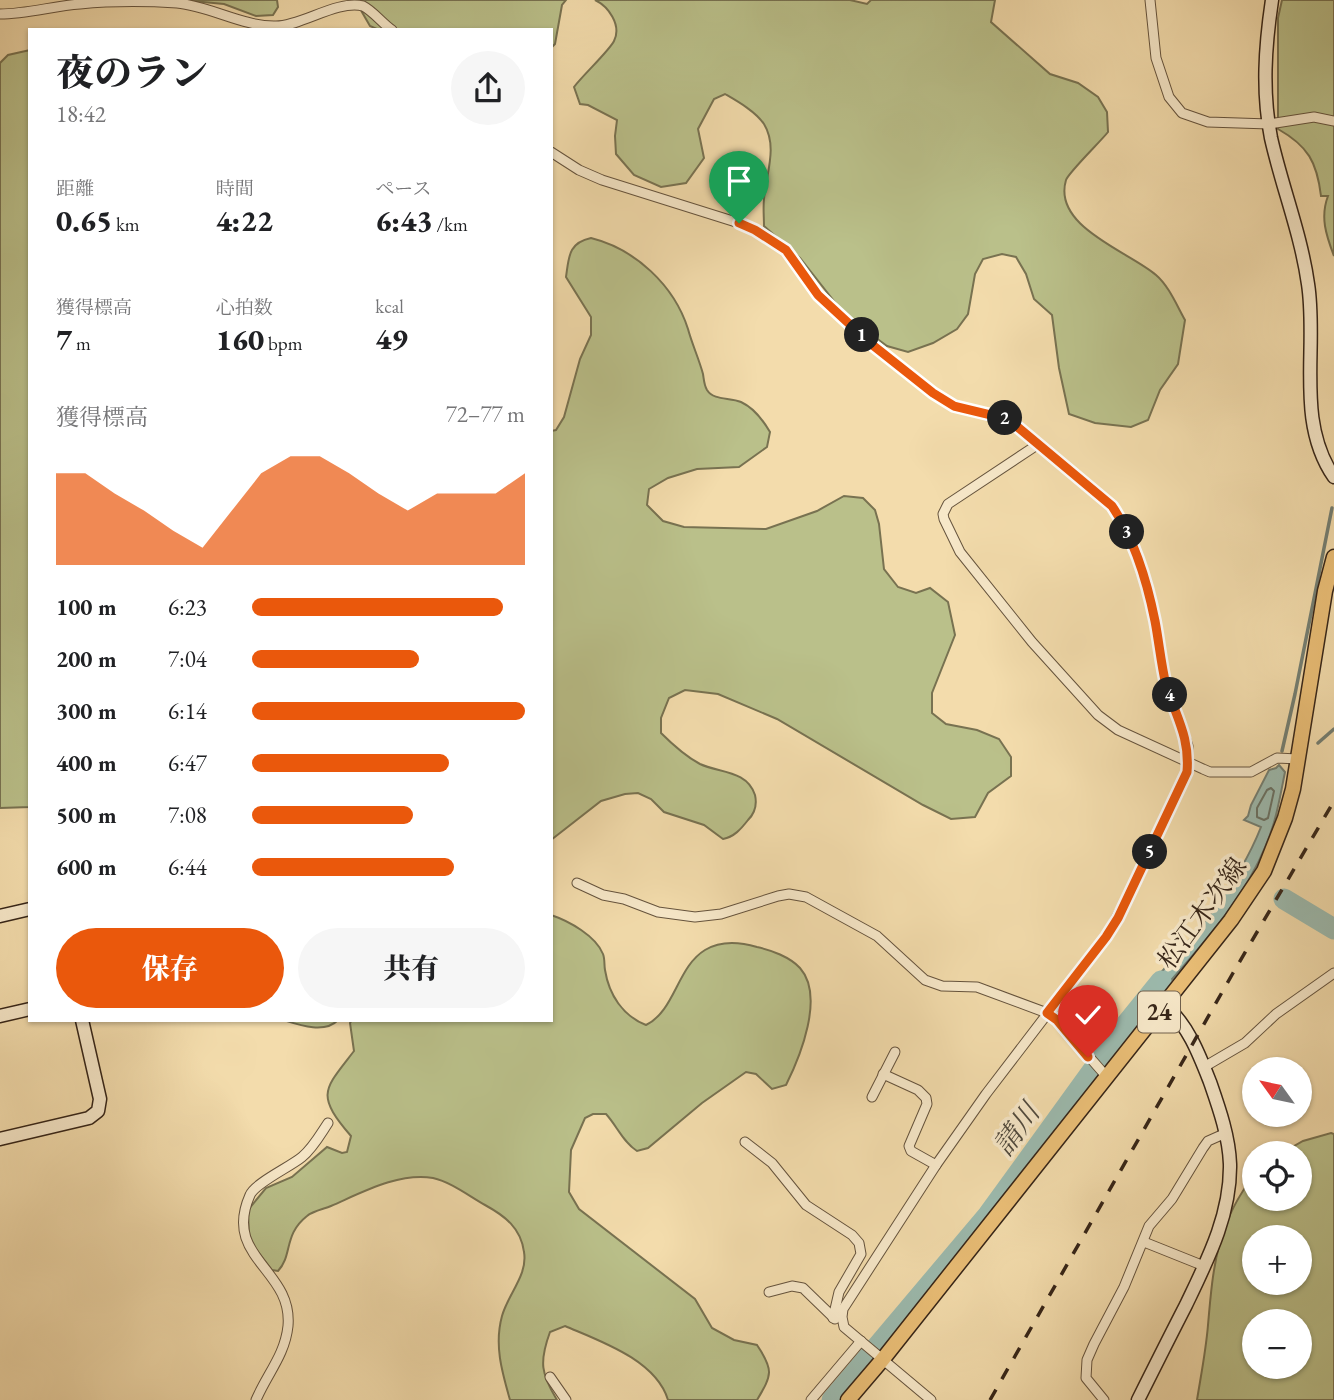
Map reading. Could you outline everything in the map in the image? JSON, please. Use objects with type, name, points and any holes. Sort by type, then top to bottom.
[{"type":"main road","name":"松江木次線","points":[[848,1400],[883,1359],[1102,1073],[1165,1005],[1231,920],[1264,871],[1286,818],[1325,592],[1334,557]]},
{"type":"street","points":[[1150,0],[1156,58],[1169,97],[1175,106],[1191,118],[1208,122],[1269,124],[1314,117],[1334,121]]},
{"type":"street","points":[[1272,0],[1264,72],[1269,124],[1308,282],[1311,303],[1312,422],[1320,451],[1334,477]]},
{"type":"street","points":[[0,14],[79,4],[174,3],[205,7],[261,25],[276,26],[345,4],[363,6],[390,28]]},
{"type":"street","points":[[553,153],[579,170],[602,180],[755,230],[786,250],[818,295],[870,343],[933,393],[954,406],[1008,419],[1112,506],[1124,524],[1141,565],[1166,683],[1188,746],[1187,772],[1118,918],[936,1165],[846,1303],[842,1317],[844,1327]]},
{"type":"street","points":[[1037,445],[948,504],[943,514],[960,552],[1032,642],[1098,715],[1118,730],[1210,772],[1251,772],[1277,758],[1298,759]]},
{"type":"street","points":[[577,883],[603,895],[624,899],[658,912],[695,916],[721,914],[789,894],[806,897],[877,936],[925,980],[942,986],[977,987],[1047,1013],[1057,1020],[1102,1073]]},
{"type":"street","points":[[0,916],[28,909]]},
{"type":"street","points":[[1204,1067],[1245,1043],[1276,1014],[1334,973]]},
{"type":"street","points":[[1138,1400],[1204,1266],[1219,1230],[1229,1191],[1230,1166],[1226,1133],[1204,1067],[1185,1027],[1165,1005]]},
{"type":"street","points":[[0,1016],[28,1009]]},
{"type":"street","points":[[0,1139],[89,1118],[98,1111],[100,1099],[82,1022]]},
{"type":"street","points":[[872,1097],[895,1052]]},
{"type":"street","points":[[883,1074],[918,1090],[926,1098],[927,1104],[909,1146],[911,1151],[936,1165]]},
{"type":"street","points":[[256,1400],[281,1356],[288,1324],[285,1299],[246,1243],[242,1220],[251,1191],[305,1155],[328,1123]]},
{"type":"street","points":[[1104,1400],[1086,1378],[1087,1360],[1150,1226],[1172,1199],[1203,1148],[1226,1133]]},
{"type":"street","points":[[744,1142],[772,1163],[806,1205],[852,1235],[859,1243],[860,1254],[839,1292],[833,1318]]},
{"type":"street","points":[[1144,1242],[1204,1266]]},
{"type":"street","points":[[769,1292],[792,1286],[803,1288],[833,1318],[931,1400]]},
{"type":"street","points":[[811,1400],[861,1341]]},
{"type":"street","points":[[550,1377],[566,1400]]},
{"type":"green space","points":[[182,0],[277,0],[278,7],[273,15],[256,16],[224,4]]},
{"type":"green space","points":[[355,0],[566,0],[562,5],[553,46],[553,28],[370,26]]},
{"type":"green space","points":[[595,0],[850,0],[867,4],[871,0],[995,0],[991,22],[1050,74],[1078,83],[1098,97],[1107,112],[1108,132],[1066,180],[1065,197],[1070,211],[1081,225],[1156,275],[1169,290],[1185,320],[1178,364],[1160,390],[1148,420],[1131,427],[1095,423],[1069,414],[1052,315],[1034,299],[1026,274],[1016,257],[1002,254],[983,259],[975,274],[968,314],[957,329],[933,343],[908,352],[887,346],[845,315],[800,258],[764,226],[764,199],[771,151],[768,133],[756,115],[725,94],[714,99],[698,129],[704,158],[686,183],[661,187],[634,175],[616,154],[617,120],[588,105],[580,104],[574,87],[607,51],[616,35],[612,17],[605,7]]},
{"type":"green space","points":[[1282,0],[1334,0],[1334,256],[1325,226],[1324,211],[1328,196],[1321,196],[1314,164],[1297,142],[1278,129],[1278,18]]},
{"type":"green space","points":[[28,50],[28,807],[0,808],[0,63],[8,55]]},
{"type":"green space","points":[[591,238],[607,243],[651,271],[682,313],[707,390],[714,396],[737,400],[746,405],[758,415],[770,432],[767,447],[739,467],[697,469],[668,478],[649,489],[647,505],[663,521],[684,527],[766,529],[817,511],[844,496],[863,498],[875,510],[884,569],[898,587],[916,593],[930,588],[948,602],[955,635],[932,693],[932,713],[946,724],[977,730],[999,739],[1011,757],[1011,776],[988,793],[975,817],[951,819],[777,719],[718,694],[685,690],[669,698],[661,718],[661,733],[679,750],[700,764],[746,781],[755,795],[756,802],[752,814],[743,826],[723,839],[704,825],[664,812],[651,799],[638,793],[601,801],[553,838],[553,431],[564,417],[580,359],[591,335],[591,317],[566,277],[571,252],[583,240]]},
{"type":"green space","points":[[553,916],[574,925],[594,941],[603,954],[607,979],[618,1004],[630,1016],[646,1025],[664,1010],[688,967],[705,950],[717,945],[730,943],[762,948],[796,964],[807,980],[810,1010],[798,1059],[786,1085],[772,1089],[756,1074],[746,1072],[702,1103],[648,1148],[637,1151],[606,1114],[593,1114],[585,1118],[571,1150],[569,1192],[579,1209],[695,1299],[712,1328],[734,1340],[757,1345],[769,1372],[757,1400],[668,1400],[662,1386],[639,1363],[610,1345],[565,1326],[550,1332],[543,1360],[545,1375],[557,1400],[510,1400],[502,1369],[499,1337],[502,1316],[523,1269],[522,1244],[516,1229],[505,1218],[460,1190],[433,1178],[394,1181],[309,1214],[294,1230],[283,1265],[278,1271],[272,1270],[249,1240],[248,1210],[266,1188],[292,1177],[327,1147],[342,1153],[347,1152],[351,1136],[332,1110],[328,1092],[330,1084],[354,1051],[350,1023],[553,1022]]},
{"type":"green space","points":[[290,1022],[336,1022],[326,1027]]},
{"type":"green space","points":[[1334,1134],[1334,1400],[1197,1400],[1215,1264],[1232,1210],[1242,1192],[1242,1211],[1312,1211],[1312,1141],[1303,1141]]},
{"type":"water","points":[[1279,765],[1285,772],[1277,809],[1255,868],[1213,931],[1148,1007],[1138,998],[1207,918],[1250,851],[1261,827],[1244,820],[1269,770]]},
{"type":"waterway","points":[[1282,751],[1332,508]]},
{"type":"waterway","name":"請川","points":[[1318,743],[1334,729]]},
{"type":"waterway","points":[[1284,899],[1334,929]]},
{"type":"waterway","name":"請川","points":[[832,1400],[988,1215],[1127,1023],[1161,981]]},
{"type":"railway","points":[[990,1400],[1334,801]]},
{"type":"route","points":[[739,223],[786,250],[818,295],[870,343],[933,393],[954,406],[1008,419],[1112,506],[1124,524],[1141,565],[1166,683],[1188,746],[1188,761],[1187,772],[1118,918],[1047,1013],[1057,1020],[1088,1057]]}]
